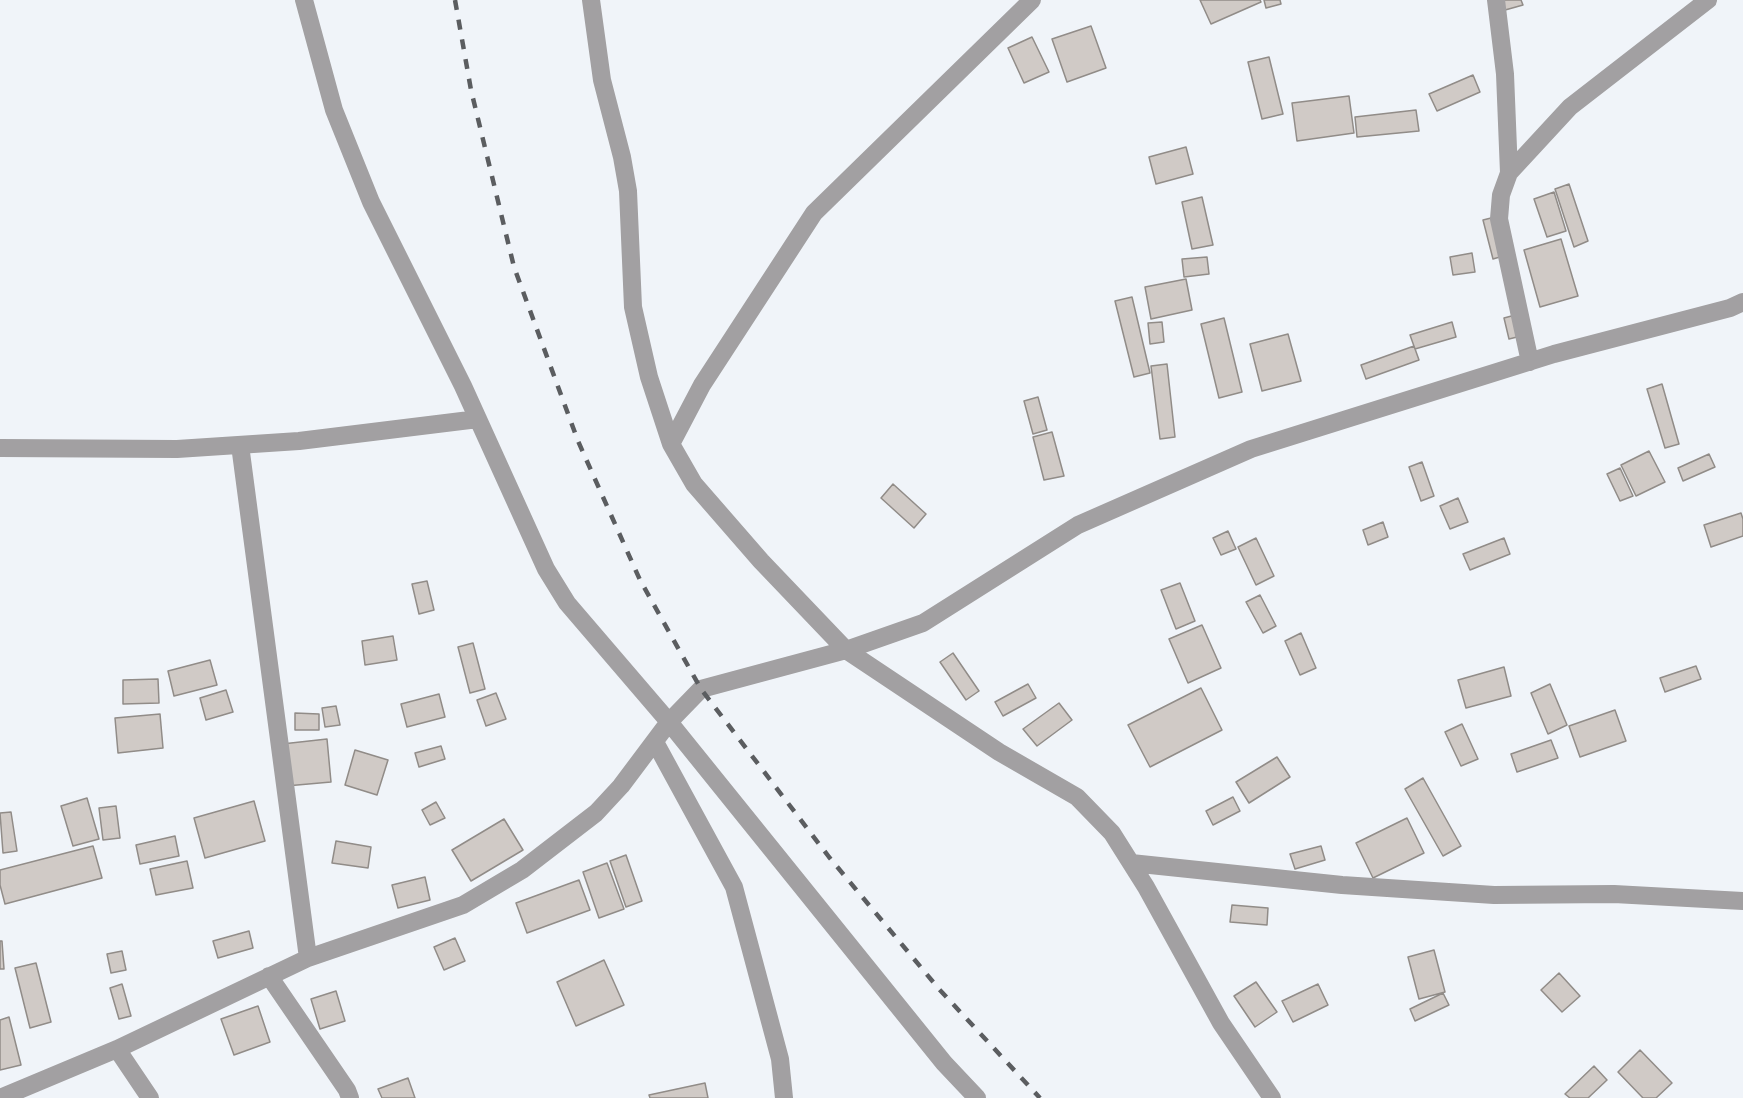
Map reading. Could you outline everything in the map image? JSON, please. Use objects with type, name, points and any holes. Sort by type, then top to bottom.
[{"type":"street","points":[[304,0],[334,110],[371,202],[464,386],[546,569],[567,603],[669,722],[944,1063],[977,1098]]},
{"type":"street","points":[[591,0],[602,80],[622,157],[628,191],[633,307],[649,378],[671,444],[694,484],[761,561],[846,650],[999,752],[1077,797],[1112,833],[1152,896],[1221,1023],[1272,1098]]},
{"type":"street","points":[[671,444],[702,385],[814,213],[1032,0]]},
{"type":"street","points":[[1496,0],[1504,74],[1509,173]]},
{"type":"street","points":[[1530,362],[1499,219],[1501,195],[1509,173],[1570,106],[1708,0]]},
{"type":"street","points":[[0,1098],[117,1049],[308,958],[463,905],[522,870],[596,813],[621,786],[669,722],[701,690],[846,650],[922,623],[1078,525],[1251,450],[1530,362],[1730,308],[1743,302]]},
{"type":"street","points":[[0,448],[177,449],[299,441],[478,419]]},
{"type":"street","points":[[240,445],[308,958]]},
{"type":"street","points":[[655,742],[735,887],[780,1059],[784,1098]]},
{"type":"street","points":[[1131,863],[1342,885],[1470,893],[1614,894],[1743,901]]},
{"type":"street","points":[[269,976],[347,1090],[350,1098]]},
{"type":"street","points":[[117,1049],[150,1098]]},
{"type":"building","points":[[1200,0],[1260,0],[1261,2],[1211,24]]},
{"type":"building","points":[[1264,0],[1280,0],[1281,4],[1266,8]]},
{"type":"building","points":[[1495,0],[1521,0],[1523,5],[1498,12]]},
{"type":"building","points":[[1091,26],[1106,68],[1067,82],[1052,39]]},
{"type":"building","points":[[1032,37],[1049,72],[1024,83],[1008,48]]},
{"type":"building","points":[[1269,57],[1283,114],[1262,119],[1248,62]]},
{"type":"building","points":[[1473,75],[1480,92],[1437,111],[1429,94]]},
{"type":"building","points":[[1349,96],[1354,133],[1297,141],[1292,103]]},
{"type":"building","points":[[1416,110],[1419,131],[1357,137],[1355,117]]},
{"type":"building","points":[[1186,147],[1193,174],[1156,184],[1149,157]]},
{"type":"building","points":[[1569,184],[1588,241],[1574,247],[1555,189]]},
{"type":"building","points":[[1554,192],[1566,231],[1547,237],[1534,199]]},
{"type":"building","points":[[1202,197],[1213,245],[1192,249],[1182,202]]},
{"type":"building","points":[[1499,216],[1510,254],[1493,259],[1483,220]]},
{"type":"building","points":[[1561,239],[1578,296],[1540,307],[1524,250]]},
{"type":"building","points":[[1472,253],[1475,272],[1453,275],[1450,257]]},
{"type":"building","points":[[1207,257],[1209,274],[1184,277],[1182,259]]},
{"type":"building","points":[[1186,279],[1192,310],[1151,319],[1145,287]]},
{"type":"building","points":[[1132,297],[1150,373],[1134,377],[1115,301]]},
{"type":"building","points":[[1519,314],[1525,335],[1509,339],[1504,318]]},
{"type":"building","points":[[1224,318],[1242,392],[1219,398],[1201,324]]},
{"type":"building","points":[[1162,322],[1164,342],[1150,344],[1148,323]]},
{"type":"building","points":[[1452,322],[1456,337],[1415,349],[1410,335]]},
{"type":"building","points":[[1288,334],[1301,381],[1262,391],[1250,344]]},
{"type":"building","points":[[1414,346],[1419,360],[1366,379],[1361,365]]},
{"type":"building","points":[[1167,364],[1175,437],[1160,439],[1151,366]]},
{"type":"building","points":[[1662,384],[1679,444],[1665,448],[1647,389]]},
{"type":"building","points":[[1038,397],[1047,430],[1033,434],[1024,401]]},
{"type":"building","points":[[1052,432],[1064,476],[1044,480],[1033,437]]},
{"type":"building","points":[[1649,451],[1665,482],[1636,496],[1621,465]]},
{"type":"building","points":[[1709,454],[1715,467],[1683,481],[1678,468]]},
{"type":"building","points":[[1422,462],[1434,496],[1421,501],[1409,467]]},
{"type":"building","points":[[1620,468],[1633,496],[1620,501],[1607,474]]},
{"type":"building","points":[[893,484],[926,514],[914,528],[881,498]]},
{"type":"building","points":[[1458,498],[1468,522],[1450,529],[1440,506]]},
{"type":"building","points":[[1741,513],[1743,536],[1711,547],[1704,525]]},
{"type":"building","points":[[1383,522],[1388,537],[1368,545],[1363,530]]},
{"type":"building","points":[[1228,531],[1236,549],[1221,555],[1213,538]]},
{"type":"building","points":[[1256,538],[1274,576],[1256,585],[1238,547]]},
{"type":"building","points":[[1504,538],[1510,554],[1470,570],[1463,554]]},
{"type":"building","points":[[427,581],[434,610],[419,614],[412,584]]},
{"type":"building","points":[[1180,583],[1195,621],[1176,629],[1161,590]]},
{"type":"building","points":[[1260,595],[1276,626],[1263,633],[1246,602]]},
{"type":"building","points":[[1202,625],[1221,668],[1188,683],[1169,639]]},
{"type":"building","points":[[1301,633],[1316,668],[1300,675],[1285,641]]},
{"type":"building","points":[[393,636],[397,660],[365,665],[362,641]]},
{"type":"building","points":[[473,643],[485,689],[470,693],[458,647]]},
{"type":"building","points":[[953,653],[979,691],[966,700],[940,662]]},
{"type":"building","points":[[210,660],[217,685],[174,696],[168,671]]},
{"type":"building","points":[[1696,666],[1701,679],[1665,692],[1660,678]]},
{"type":"building","points":[[1504,667],[1511,696],[1466,708],[1458,680]]},
{"type":"building","points":[[158,679],[159,703],[123,704],[123,680]]},
{"type":"building","points":[[1028,684],[1036,698],[1003,716],[995,702]]},
{"type":"building","points":[[1550,684],[1567,725],[1548,734],[1531,693]]},
{"type":"building","points":[[1201,688],[1222,730],[1150,767],[1128,725]]},
{"type":"building","points":[[226,690],[233,712],[206,720],[200,698]]},
{"type":"building","points":[[496,693],[506,719],[486,726],[477,700]]},
{"type":"building","points":[[439,694],[445,717],[407,727],[401,704]]},
{"type":"building","points":[[1059,703],[1072,720],[1037,746],[1023,729]]},
{"type":"building","points":[[336,706],[340,725],[325,727],[322,708]]},
{"type":"building","points":[[1615,710],[1626,741],[1580,757],[1569,726]]},
{"type":"building","points":[[295,713],[319,714],[319,730],[295,730]]},
{"type":"building","points":[[160,714],[163,748],[118,753],[115,718]]},
{"type":"building","points":[[1462,724],[1478,759],[1461,766],[1445,732]]},
{"type":"building","points":[[327,739],[331,782],[286,786],[282,744]]},
{"type":"building","points":[[1551,740],[1558,758],[1517,772],[1511,754]]},
{"type":"building","points":[[441,746],[445,759],[419,767],[415,753]]},
{"type":"building","points":[[355,750],[388,760],[377,795],[345,785]]},
{"type":"building","points":[[1277,757],[1290,777],[1249,803],[1236,782]]},
{"type":"building","points":[[1423,778],[1461,846],[1443,856],[1405,789]]},
{"type":"building","points":[[1233,797],[1240,811],[1213,825],[1206,811]]},
{"type":"building","points":[[87,798],[99,839],[73,846],[61,806]]},
{"type":"building","points":[[254,801],[265,841],[205,858],[194,818]]},
{"type":"building","points":[[436,802],[445,818],[430,825],[422,810]]},
{"type":"building","points":[[116,806],[120,838],[103,840],[99,808]]},
{"type":"building","points":[[11,812],[17,851],[3,853],[0,813]]},
{"type":"building","points":[[1407,818],[1424,853],[1373,878],[1356,843]]},
{"type":"building","points":[[504,819],[523,850],[471,881],[452,850]]},
{"type":"building","points":[[175,836],[179,856],[140,864],[136,845]]},
{"type":"building","points":[[336,841],[371,847],[368,868],[332,863]]},
{"type":"building","points":[[93,846],[102,878],[5,904],[0,885],[0,870]]},
{"type":"building","points":[[1321,846],[1325,860],[1295,869],[1290,854]]},
{"type":"building","points":[[626,855],[642,901],[626,907],[610,861]]},
{"type":"building","points":[[187,861],[193,888],[156,895],[150,869]]},
{"type":"building","points":[[607,863],[624,909],[599,918],[583,872]]},
{"type":"building","points":[[425,877],[430,900],[398,908],[392,885]]},
{"type":"building","points":[[579,880],[590,910],[527,933],[516,903]]},
{"type":"building","points":[[1232,905],[1268,908],[1267,925],[1230,922]]},
{"type":"building","points":[[249,931],[253,948],[218,958],[213,941]]},
{"type":"building","points":[[455,938],[465,961],[444,970],[434,947]]},
{"type":"building","points":[[0,941],[2,941],[4,969],[0,969]]},
{"type":"building","points":[[1434,950],[1445,992],[1419,999],[1408,957]]},
{"type":"building","points":[[122,951],[126,970],[111,973],[107,954]]},
{"type":"building","points":[[604,960],[624,1005],[576,1026],[557,982]]},
{"type":"building","points":[[36,963],[51,1022],[30,1028],[15,968]]},
{"type":"building","points":[[1559,973],[1580,996],[1562,1012],[1541,990]]},
{"type":"building","points":[[1256,982],[1277,1012],[1255,1027],[1234,996]]},
{"type":"building","points":[[122,984],[131,1016],[119,1019],[110,988]]},
{"type":"building","points":[[1318,984],[1328,1005],[1293,1022],[1282,1001]]},
{"type":"building","points":[[336,991],[345,1021],[320,1029],[311,999]]},
{"type":"building","points":[[1443,993],[1449,1005],[1415,1021],[1410,1009]]},
{"type":"building","points":[[258,1006],[270,1042],[234,1055],[221,1019]]},
{"type":"building","points":[[9,1017],[21,1065],[0,1070],[0,1020]]},
{"type":"building","points":[[1640,1050],[1672,1083],[1656,1098],[1643,1098],[1618,1072]]},
{"type":"building","points":[[1594,1066],[1607,1080],[1588,1098],[1570,1098],[1565,1094]]},
{"type":"building","points":[[408,1078],[415,1098],[382,1098],[378,1089]]},
{"type":"building","points":[[705,1083],[708,1098],[650,1098],[649,1095]]},
{"type":"railway","points":[[455,0],[471,90],[514,267],[578,441],[640,580],[701,689],[829,857],[939,989],[1040,1098]]}]
